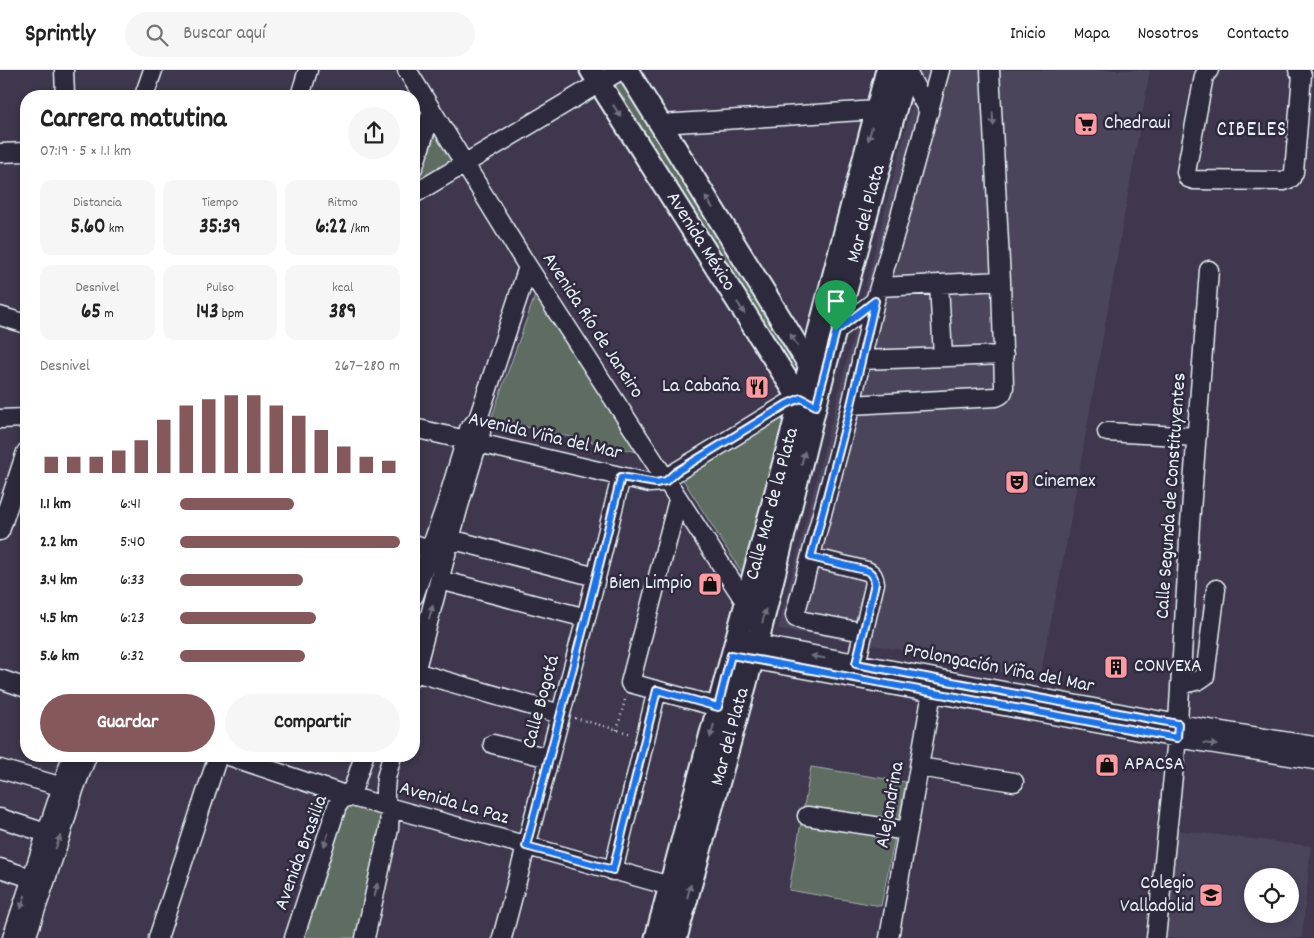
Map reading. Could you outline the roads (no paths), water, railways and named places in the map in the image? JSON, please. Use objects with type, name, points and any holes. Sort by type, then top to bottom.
[{"type":"main road","name":"Avenida México","points":[[627,70],[816,372]]},
{"type":"main road","points":[[816,372],[817,340],[887,70]]},
{"type":"main road","name":"Mar del Plata","points":[[676,938],[755,652],[816,372],[834,339],[906,70]]},
{"type":"main road","name":"Avenida México","points":[[595,77],[795,392],[809,402]]},
{"type":"main road","name":"Calle Mar de la Plata","points":[[656,938],[746,603],[809,402]]},
{"type":"street","points":[[64,70],[66,90]]},
{"type":"street","points":[[146,90],[153,70]]},
{"type":"street","points":[[302,90],[308,70]]},
{"type":"street","name":"Avenida Río de Janeiro","points":[[406,70],[419,90]]},
{"type":"street","points":[[420,190],[465,164],[595,77],[621,70]]},
{"type":"street","points":[[906,70],[930,105]]},
{"type":"street","points":[[918,70],[930,105]]},
{"type":"street","points":[[863,632],[804,621],[796,618],[795,615],[851,405],[877,294],[940,70]]},
{"type":"street","points":[[851,405],[996,397],[1003,392],[1004,355],[990,70]]},
{"type":"street","points":[[1208,70],[1204,76],[1186,172],[1188,178],[1194,180],[1284,181],[1291,178],[1294,172],[1307,112],[1302,75],[1299,70]]},
{"type":"street","name":"Avenida Río de Janeiro","points":[[420,92],[528,267],[668,475],[678,500],[746,603]]},
{"type":"street","points":[[661,124],[877,110]]},
{"type":"street","points":[[420,148],[432,111]]},
{"type":"street","points":[[0,154],[20,152]]},
{"type":"street","points":[[420,580],[435,547],[446,505],[474,433],[528,267]]},
{"type":"street","name":"Calle Segunda de Constituyentes","points":[[1156,938],[1177,731],[1209,270]]},
{"type":"street","points":[[834,339],[877,294],[940,284],[1001,281]]},
{"type":"street","points":[[940,284],[942,357]]},
{"type":"street","points":[[0,316],[20,322]]},
{"type":"street","points":[[834,339],[871,318]]},
{"type":"street","points":[[862,360],[1004,355]]},
{"type":"street","points":[[668,475],[787,404],[809,402]]},
{"type":"street","points":[[0,419],[20,418]]},
{"type":"street","name":"Avenida Viña del Mar","points":[[420,418],[621,477],[656,483],[668,475]]},
{"type":"street","name":"Avenida Viña del Mar","points":[[420,428],[474,433],[668,475]]},
{"type":"street","points":[[1107,432],[1197,437]]},
{"type":"street","points":[[0,531],[20,470]]},
{"type":"street","name":"Calle Bogotá","points":[[502,938],[621,477]]},
{"type":"street","points":[[678,500],[630,683],[718,707]]},
{"type":"street","points":[[435,547],[596,577]]},
{"type":"street","points":[[420,652],[440,580],[435,547]]},
{"type":"street","points":[[811,557],[868,571],[874,578],[875,583],[856,664]]},
{"type":"street","points":[[440,580],[586,618]]},
{"type":"street","points":[[1180,685],[1199,680],[1205,676],[1216,589]]},
{"type":"street","name":"Prolongación Viña del Mar","points":[[734,648],[1177,731],[1314,760]]},
{"type":"street","name":"Prolongación Viña del Mar","points":[[755,652],[856,664],[933,686]]},
{"type":"street","points":[[420,676],[560,714]]},
{"type":"street","points":[[0,679],[20,686]]},
{"type":"street","name":"Alejandrina","points":[[889,938],[933,686]]},
{"type":"street","points":[[613,870],[657,690]]},
{"type":"street","name":"Prolongación Viña del Mar","points":[[1177,731],[1314,746]]},
{"type":"street","points":[[494,744],[549,758]]},
{"type":"street","points":[[12,938],[30,878],[70,762]]},
{"type":"street","points":[[26,938],[85,762]]},
{"type":"street","points":[[158,938],[216,762]]},
{"type":"street","name":"Avenida La Paz","points":[[247,762],[345,795],[670,886]]},
{"type":"street","name":"Avenida Brasilia","points":[[294,938],[337,806],[354,786],[362,762]]},
{"type":"street","points":[[366,938],[389,829],[390,808],[385,800],[385,790],[390,762]]},
{"type":"street","points":[[919,767],[1014,782]]},
{"type":"street","points":[[0,769],[63,787]]},
{"type":"street","points":[[807,816],[908,831]]},
{"type":"street","points":[[0,818],[46,833]]},
{"type":"street","points":[[0,868],[30,878]]},
{"type":"place","name":"Chedraui","points":[[1086,124]]},
{"type":"place","name":"La Cabaña","points":[[757,387]]},
{"type":"place","name":"Cinemex","points":[[1017,482]]},
{"type":"place","name":"Bien Limpio","points":[[710,584]]},
{"type":"place","name":"CONVEXA","points":[[1116,667]]},
{"type":"place","name":"APACSA","points":[[1107,765]]},
{"type":"place","name":"Colegio Valladolid","points":[[1211,895]]},
{"type":"district","name":"CIBELES","points":[[1252,131]]}]
